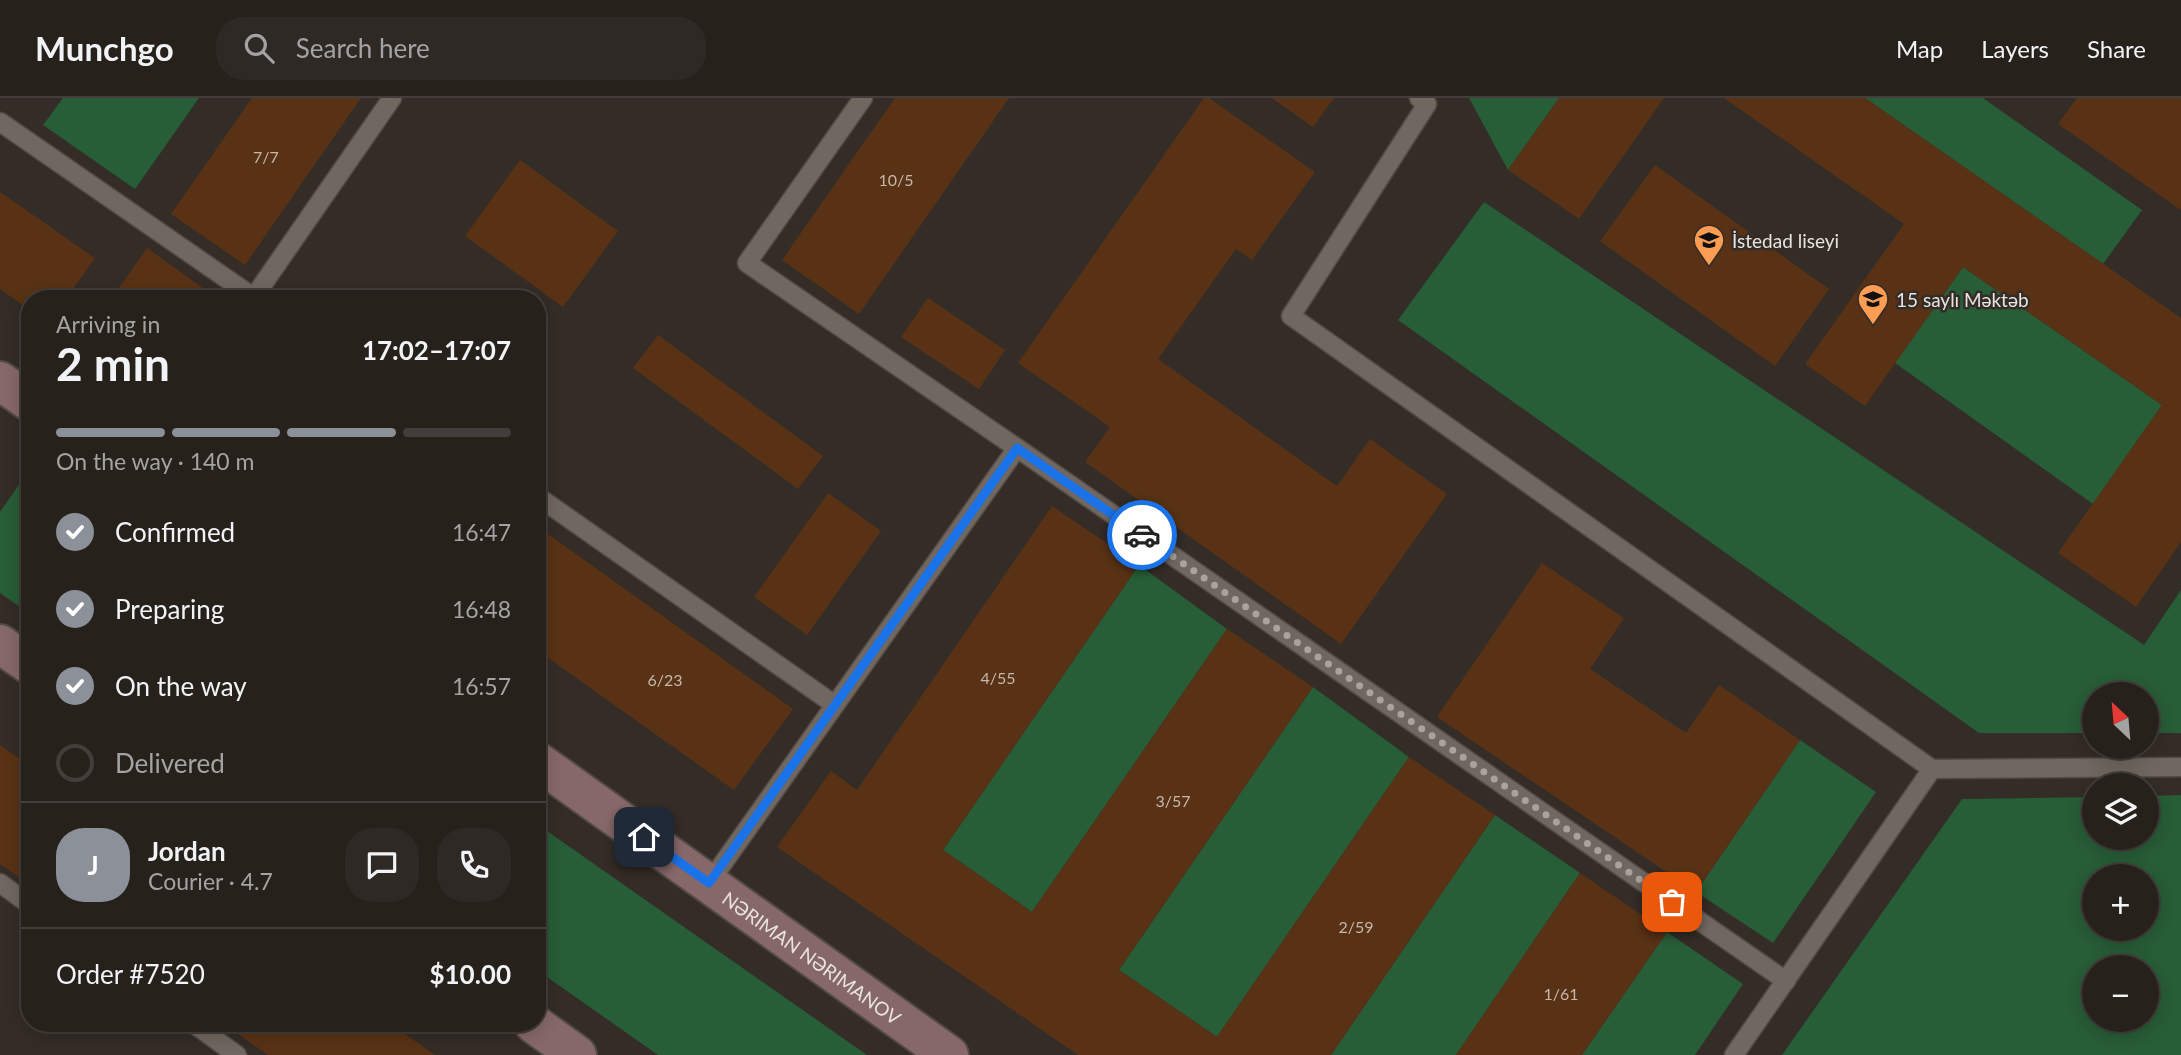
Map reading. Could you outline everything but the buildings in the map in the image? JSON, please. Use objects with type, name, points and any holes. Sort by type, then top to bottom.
[{"type":"main road","points":[[0,381],[21,396]]},
{"type":"main road","points":[[0,644],[21,659]]},
{"type":"main road","name":"NƏRIMAN NƏRIMANOV","points":[[546,767],[949,1055]]},
{"type":"main road","points":[[545,1032],[578,1055]]},
{"type":"lane","points":[[260,290],[392,98]]},
{"type":"lane","points":[[863,98],[747,263],[1786,981]]},
{"type":"lane","points":[[1419,98],[1427,104],[1291,316],[1932,769],[2181,767]]},
{"type":"lane","points":[[0,122],[243,290]]},
{"type":"lane","points":[[709,883],[1017,448]]},
{"type":"lane","points":[[546,502],[835,705]]},
{"type":"lane","points":[[1734,1055],[1932,769]]},
{"type":"lane","points":[[0,883],[21,898]]},
{"type":"lane","points":[[205,1032],[237,1055]]},
{"type":"green space","points":[[63,98],[199,98],[135,189],[43,125]]},
{"type":"green space","points":[[1469,98],[1559,98],[1508,170]]},
{"type":"green space","points":[[1865,98],[1983,98],[2142,210],[2103,264]]},
{"type":"green space","points":[[1484,202],[2144,645],[2181,590],[2181,733],[2160,733],[2160,682],[2082,682],[2082,733],[1979,733],[1398,320]]},
{"type":"green space","points":[[1963,267],[2162,405],[2093,504],[1895,363]]},
{"type":"green space","points":[[21,482],[21,608],[0,593],[0,512]]},
{"type":"green space","points":[[1139,565],[1227,629],[1032,912],[943,850]]},
{"type":"green space","points":[[1313,687],[1409,757],[1217,1037],[1119,970]]},
{"type":"green space","points":[[1800,740],[1876,792],[1773,943],[1696,892]]},
{"type":"green space","points":[[2181,795],[2181,1055],[1782,1055],[1962,799],[2082,797],[2082,850],[2159,850],[2159,796]]},
{"type":"green space","points":[[1495,815],[1580,873],[1456,1055],[1331,1055]]},
{"type":"green space","points":[[546,830],[867,1055],[658,1055],[546,976]]},
{"type":"green space","points":[[1667,932],[1743,984],[1695,1055],[1582,1055]]},
{"type":"way so far","points":[[1142,535],[1672,902]]},
{"type":"place","name":"İstedad liseyi","points":[[1709,267]]},
{"type":"place","name":"15 saylı Məktəb","points":[[1873,326]]},
{"type":"route","points":[[644,837],[709,883],[1017,448],[1142,535]]}]
